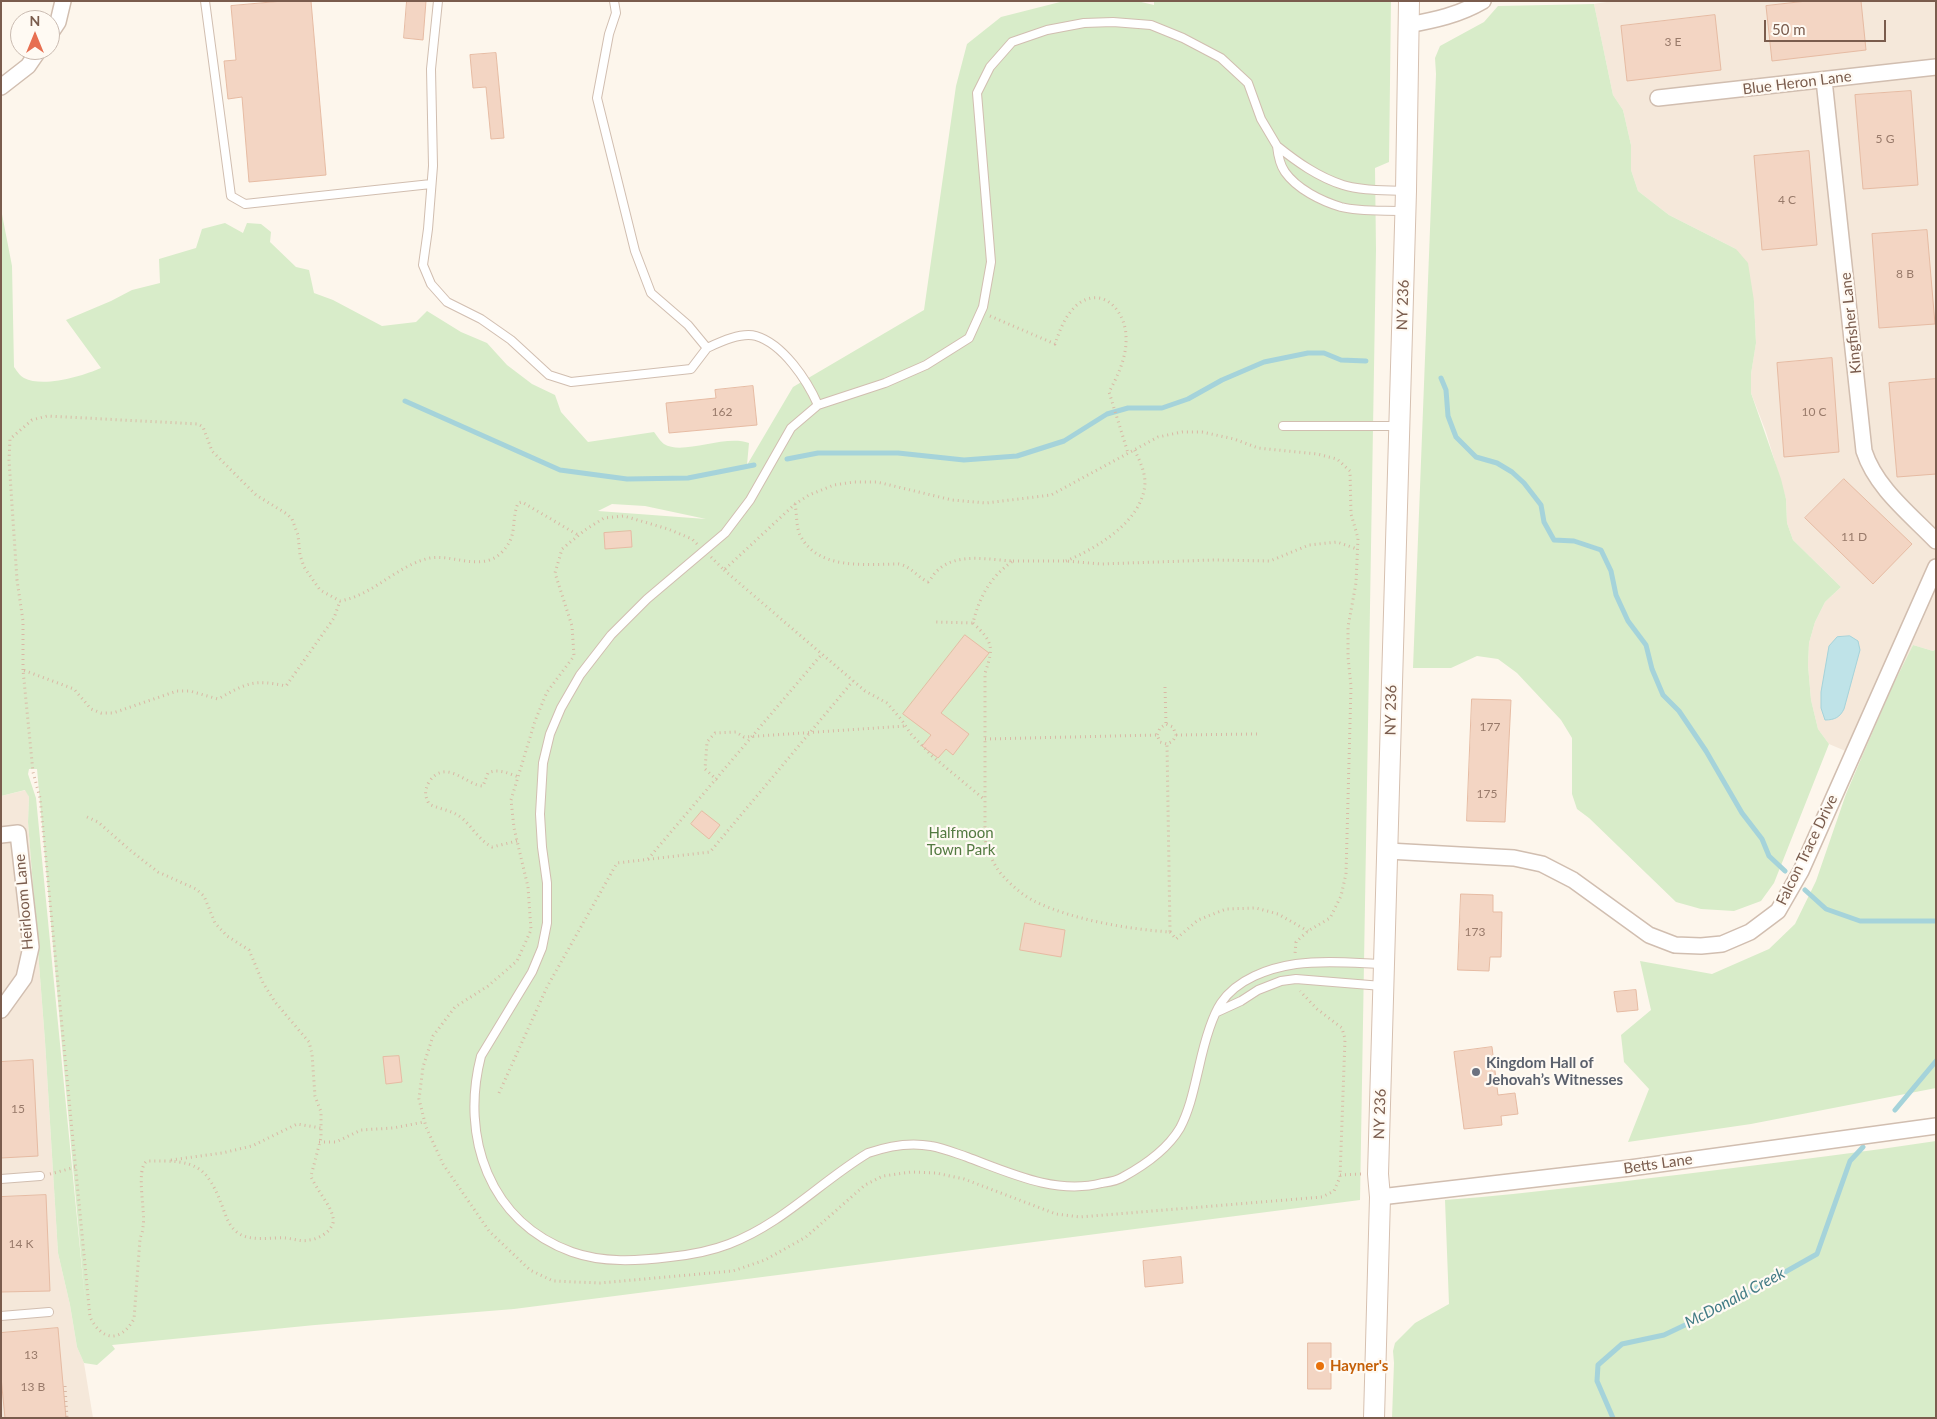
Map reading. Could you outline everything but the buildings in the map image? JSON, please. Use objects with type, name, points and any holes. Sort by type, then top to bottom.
[{"type":"main road","name":"NY 236","points":[[1374,1418],[1380,1197],[1378,1174],[1406,211],[1409,1]]},
{"type":"street","points":[[60,14],[63,1]]},
{"type":"street","points":[[1408,25],[1439,19],[1468,9],[1483,1]]},
{"type":"street","points":[[1,87],[28,66],[32,60]]},
{"type":"street","name":"Blue Heron Lane","points":[[1658,98],[1936,67]]},
{"type":"street","name":"Kingfisher Lane","points":[[1824,80],[1864,451],[1876,479],[1936,541]]},
{"type":"street","name":"Falcon Trace Drive","points":[[1388,851],[1514,858],[1542,864],[1573,880],[1649,935],[1675,945],[1701,946],[1722,944],[1750,932],[1778,911],[1801,870],[1936,567]]},
{"type":"street","name":"Heirloom Lane","points":[[1,835],[18,833],[31,947],[24,978],[1,1010]]},
{"type":"street","name":"Betts Lane","points":[[1380,1197],[1630,1168],[1936,1126]]},
{"type":"lane","points":[[206,1],[231,196],[245,204],[431,184]]},
{"type":"lane","points":[[438,1],[431,69],[433,166],[423,265],[431,284],[447,302],[481,319],[511,340],[549,375],[571,382],[691,369],[707,348],[732,337],[755,335],[776,347],[808,384],[818,405]]},
{"type":"lane","points":[[614,1],[616,13],[609,34],[597,98],[635,251],[652,293],[688,325],[707,348]]},
{"type":"lane","points":[[1385,964],[1310,962],[1276,968],[1250,977],[1232,991],[1221,1003],[1205,1043],[1189,1108],[1179,1129],[1164,1149],[1121,1179],[1090,1186],[1062,1187],[1036,1181],[932,1146],[900,1145],[868,1152],[768,1226],[728,1244],[688,1255],[628,1261],[604,1259],[572,1252],[525,1226],[497,1194],[487,1174],[475,1129],[478,1070],[482,1056],[532,972],[544,939],[547,922],[547,883],[542,847],[540,795],[543,763],[550,734],[561,708],[580,675],[611,635],[647,599],[725,533],[750,500],[791,428],[818,405],[885,383],[926,365],[969,338],[981,312],[991,262],[977,93],[990,67],[1012,42],[1046,30],[1084,23],[1113,22],[1151,25],[1183,38],[1221,58],[1248,83],[1260,118],[1277,146],[1295,161],[1320,176],[1344,186],[1406,192]]},
{"type":"lane","points":[[1277,146],[1284,172],[1299,186],[1318,197],[1342,207],[1406,211]]},
{"type":"lane","points":[[1283,426],[1399,426]]},
{"type":"lane","points":[[1217,1012],[1241,1001],[1258,990],[1281,981],[1296,979],[1384,986]]},
{"type":"lane","points":[[1,1179],[40,1176]]},
{"type":"lane","points":[[1,1316],[49,1312]]},
{"type":"path","points":[[981,312],[1055,344],[1063,324],[1072,310],[1082,301],[1093,299],[1105,300],[1116,307],[1123,319],[1126,337],[1122,366],[1109,392],[1128,453]]},
{"type":"path","points":[[87,817],[105,827],[158,872],[196,889],[204,896],[215,922],[227,936],[249,950],[263,983],[275,1002],[309,1042],[312,1054],[315,1096],[321,1112],[319,1142],[311,1176],[330,1209],[333,1223],[328,1232],[320,1237],[309,1240],[246,1237],[238,1233],[228,1222],[216,1187],[197,1168],[186,1162],[148,1161],[143,1163],[140,1181],[143,1194],[144,1227],[140,1239],[134,1319],[130,1327],[120,1334],[110,1336],[100,1333],[90,1318],[40,798],[33,772],[23,670],[23,621],[17,580],[9,460],[10,439],[32,420],[47,416],[196,423],[203,427],[212,451],[256,496],[287,514],[292,519],[298,535],[300,555],[304,566],[320,590],[340,601],[359,596],[413,563],[427,559],[437,557],[461,561],[490,560],[500,554],[511,541],[514,533],[514,514],[518,503],[522,502],[535,509],[578,536]]},
{"type":"path","points":[[724,570],[795,504],[834,485],[854,482],[877,482],[952,500],[986,503],[1051,496],[1158,437],[1182,432],[1202,432],[1234,439],[1258,448],[1317,454],[1338,459],[1350,471],[1352,514],[1358,538],[1356,583],[1348,627],[1348,657],[1352,686],[1346,874],[1341,896],[1330,918],[1308,931],[1296,942],[1295,956]]},
{"type":"path","points":[[1066,561],[1108,539],[1121,528],[1132,514],[1141,497],[1145,482],[1141,464],[1134,450]]},
{"type":"path","points":[[795,504],[799,534],[809,548],[839,564],[899,564],[908,566],[923,580],[928,582],[937,570],[957,560],[1066,561],[1101,564],[1213,560],[1270,561],[1309,545],[1337,542],[1358,549]]},
{"type":"path","points":[[985,800],[932,756],[887,703],[865,691],[724,570],[692,539],[668,529],[624,516],[604,518],[562,549],[554,572],[572,626],[574,656],[547,692],[535,721],[512,800],[514,828],[528,887],[531,930],[517,961],[488,986],[455,1007],[433,1036],[423,1067],[419,1099],[424,1122],[443,1164],[489,1231],[530,1270],[553,1281],[600,1283],[733,1272],[765,1260],[806,1237],[865,1185],[883,1176],[911,1172],[936,1173],[964,1179],[1056,1214],[1080,1217],[1322,1197],[1334,1191],[1340,1175],[1345,1039],[1342,1028],[1317,1009],[1297,986]]},
{"type":"path","points":[[973,623],[977,605],[986,589],[996,575],[1013,561]]},
{"type":"path","points":[[23,670],[74,689],[91,709],[101,713],[113,713],[177,691],[190,691],[218,699],[236,689],[260,681],[286,686],[334,618],[340,601]]},
{"type":"path","points":[[936,622],[973,623],[992,647],[985,673],[985,840],[991,857],[1003,876],[1032,900],[1068,914],[1097,922],[1170,932]]},
{"type":"path","points":[[648,859],[822,654]]},
{"type":"path","points":[[499,1093],[547,987],[617,863],[710,852],[854,681]]},
{"type":"path","points":[[1165,686],[1166,724]]},
{"type":"path","points":[[1166,724],[1173,727],[1176,735],[1173,741],[1167,744],[1160,742],[1157,735],[1160,728],[1166,724]]},
{"type":"path","points":[[716,780],[705,769],[707,742],[715,733],[736,732],[744,737],[905,726]]},
{"type":"path","points":[[1176,735],[1257,734]]},
{"type":"path","points":[[985,739],[1157,735]]},
{"type":"path","points":[[1167,744],[1170,932],[1176,939],[1198,920],[1226,909],[1256,908],[1278,914],[1308,931]]},
{"type":"path","points":[[517,841],[492,847],[486,844],[464,819],[453,812],[429,804],[425,795],[426,788],[431,779],[442,773],[452,773],[465,778],[476,786],[483,786],[488,773],[493,770],[519,777]]},
{"type":"path","points":[[319,1142],[336,1142],[361,1130],[392,1128],[424,1122]]},
{"type":"path","points":[[164,1161],[222,1153],[252,1146],[297,1124],[321,1128]]},
{"type":"path","points":[[40,1176],[76,1167]]},
{"type":"path","points":[[1340,1175],[1365,1174]]},
{"type":"path","points":[[65,1386],[67,1418]]},
{"type":"shaded area","points":[[1613,1],[1936,1],[1936,649],[1933,651],[1913,645],[1891,689],[1862,758],[1829,744],[1818,729],[1811,700],[1808,665],[1809,643],[1815,622],[1825,602],[1841,587],[1793,540],[1787,523],[1786,499],[1766,432],[1751,393],[1751,374],[1756,342],[1754,301],[1736,249],[1669,215],[1638,191],[1631,170],[1631,145],[1623,110],[1613,95],[1594,4]]},
{"type":"shaded area","points":[[26,790],[29,797],[28,822],[45,1041],[58,1253],[77,1347],[84,1363],[93,1418],[1,1418],[1,796]]},
{"type":"green space","name":"Halfmoon Town Park","points":[[1064,1],[1137,1],[1154,5],[1154,1],[1391,1],[1389,162],[1375,168],[1376,250],[1360,1200],[514,1309],[315,1325],[112,1345],[115,1349],[97,1365],[84,1363],[77,1347],[58,1253],[45,1041],[28,822],[29,797],[25,790],[1,796],[1,209],[12,266],[14,367],[23,377],[32,381],[63,380],[101,368],[66,320],[132,290],[160,283],[159,259],[196,248],[202,229],[225,223],[243,233],[247,223],[261,224],[271,232],[270,242],[296,267],[309,270],[314,293],[333,300],[382,326],[416,322],[427,311],[461,332],[487,343],[507,365],[532,384],[555,395],[561,412],[588,442],[654,432],[664,444],[672,447],[682,448],[739,441],[749,443],[747,465],[793,387],[924,310],[956,86],[967,44],[1001,17]],"holes":[[[612,504],[645,506],[706,519],[598,511]],[[29,769],[37,769],[85,1300],[36,798],[28,774]]]},
{"type":"green space","points":[[1594,4],[1613,95],[1623,110],[1631,145],[1631,170],[1638,191],[1669,215],[1736,249],[1748,263],[1754,301],[1756,343],[1751,374],[1751,393],[1781,479],[1786,499],[1787,523],[1793,540],[1841,587],[1825,602],[1815,622],[1809,643],[1808,665],[1811,700],[1818,729],[1829,744],[1774,883],[1761,901],[1734,911],[1701,909],[1676,902],[1589,818],[1577,809],[1572,794],[1572,738],[1561,720],[1517,673],[1498,659],[1477,656],[1451,668],[1413,668],[1436,74],[1435,58],[1440,46],[1484,22],[1498,6]]},
{"type":"green space","points":[[1913,645],[1933,651],[1936,649],[1936,1088],[1751,1124],[1628,1142],[1649,1089],[1624,1062],[1621,1035],[1651,1010],[1640,961],[1712,974],[1769,949],[1795,924],[1816,881],[1846,794],[1891,689]]},
{"type":"green space","points":[[1936,1141],[1936,1418],[1392,1418],[1393,1351],[1395,1343],[1415,1323],[1449,1304],[1445,1200],[1615,1182]]},
{"type":"water","points":[[1850,636],[1858,641],[1860,650],[1844,709],[1837,718],[1825,720],[1821,708],[1821,692],[1829,646],[1837,637]]},
{"type":"waterway","points":[[787,459],[818,453],[898,453],[964,460],[1017,456],[1064,441],[1107,414],[1128,408],[1162,408],[1188,399],[1222,380],[1264,362],[1308,353],[1324,353],[1341,360],[1366,361]]},
{"type":"waterway","points":[[1441,378],[1446,390],[1448,416],[1456,437],[1476,457],[1497,463],[1512,472],[1524,483],[1541,505],[1544,522],[1554,540],[1574,541],[1601,550],[1611,571],[1616,595],[1628,621],[1646,645],[1652,669],[1663,695],[1679,711],[1706,751],[1742,813],[1762,839],[1769,856],[1785,871]]},
{"type":"waterway","points":[[405,401],[560,470],[627,479],[688,478],[754,465]]},
{"type":"waterway","points":[[1805,890],[1826,909],[1860,921],[1936,921]]},
{"type":"waterway","name":"McDonald Creek","points":[[1895,1110],[1936,1061]]},
{"type":"waterway","name":"McDonald Creek","points":[[1613,1418],[1597,1381],[1598,1365],[1622,1344],[1664,1335],[1725,1306],[1817,1254],[1850,1161],[1863,1147]]},
{"type":"place","name":"Kingdom Hall of Jehovah’s Witnesses","points":[[1476,1072]]},
{"type":"place","name":"Hayner's","points":[[1320,1366]]}]
